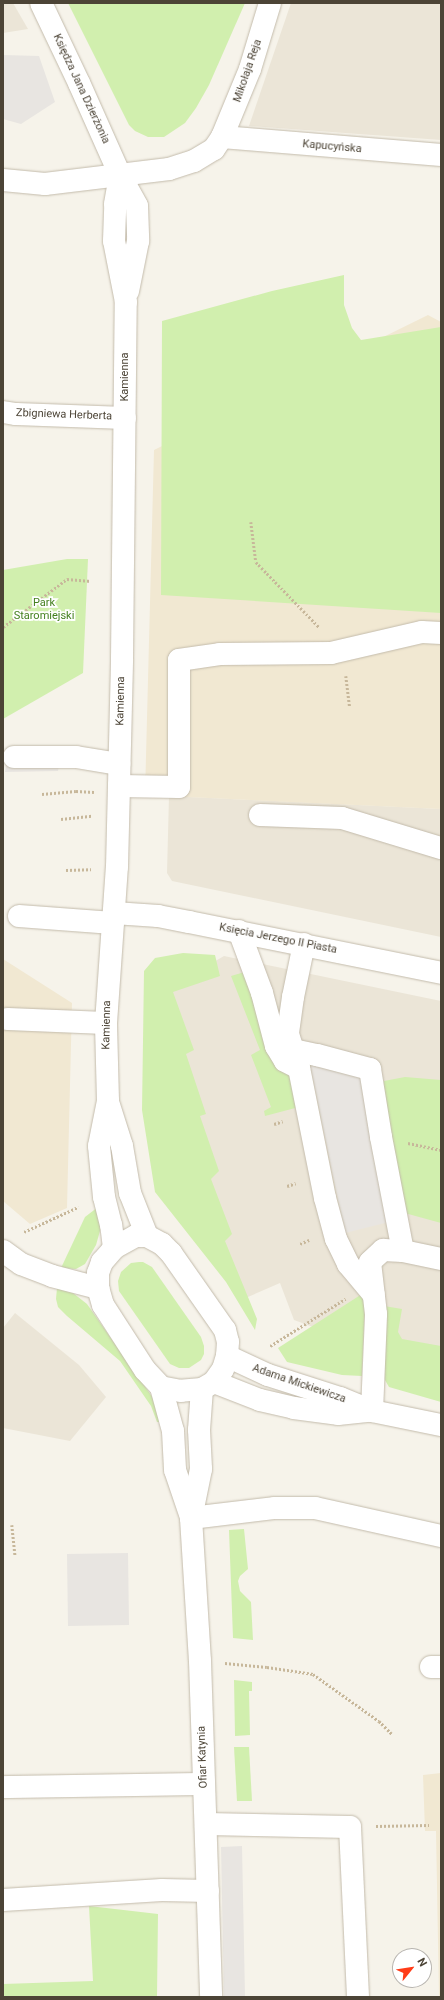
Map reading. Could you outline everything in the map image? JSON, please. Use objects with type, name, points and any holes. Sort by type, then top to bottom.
[{"type":"street","name":"Księdza Jana Dzierżonia","points":[[41,3],[120,175]]},
{"type":"street","name":"Mikołaja Reja","points":[[3,180],[45,184],[169,169],[194,161],[214,149],[222,137],[250,69],[270,3]]},
{"type":"street","name":"Kapucyńska","points":[[222,137],[441,155]]},
{"type":"street","name":"Kamienna","points":[[114,1248],[104,1197],[99,1146],[108,1101],[106,1023],[119,797],[126,302],[114,241],[115,204],[120,175]]},
{"type":"street","name":"Zbigniewa Herberta","points":[[3,412],[16,414],[125,418]]},
{"type":"street","points":[[119,797],[178,787],[179,660],[220,654],[331,653],[422,632],[441,633]]},
{"type":"street","points":[[14,757],[76,757],[119,764]]},
{"type":"street","points":[[260,815],[342,818],[441,848]]},
{"type":"street","name":"Księcia Jerzego II Piasta","points":[[20,916],[113,918],[158,916],[304,944],[441,974]]},
{"type":"street","points":[[239,931],[262,993],[276,1046],[285,1061],[299,1068],[325,1198],[336,1239],[348,1264],[370,1291]]},
{"type":"street","points":[[304,944],[293,997],[288,1034],[293,1050],[370,1069],[380,1138],[403,1251]]},
{"type":"street","points":[[7,1019],[106,1023]]},
{"type":"street","name":"Kamienna","points":[[108,1101],[122,1146],[130,1193],[146,1236]]},
{"type":"street","points":[[136,1236],[146,1236],[162,1244],[171,1253],[224,1330],[228,1342],[227,1356],[223,1369],[208,1385],[181,1391],[161,1387],[145,1370],[103,1305],[98,1288],[98,1273],[102,1262],[114,1248],[136,1236]]},
{"type":"street","points":[[372,1411],[376,1314],[370,1291],[370,1262],[383,1250],[403,1251],[441,1259]]},
{"type":"street","points":[[3,1251],[21,1264],[52,1276],[98,1288]]},
{"type":"street","name":"Adama Mickiewicza","points":[[227,1356],[268,1375],[333,1395],[372,1411],[441,1425]]},
{"type":"street","name":"Adama Mickiewicza","points":[[208,1385],[294,1408],[338,1414],[372,1411]]},
{"type":"street","name":"Ofiar Katynia","points":[[191,1518],[201,1469],[199,1430],[208,1385]]},
{"type":"street","name":"Ofiar Katynia","points":[[161,1387],[173,1431],[175,1470],[191,1518],[200,1661],[211,1997]]},
{"type":"street","points":[[191,1518],[275,1508],[315,1508],[441,1536]]},
{"type":"street","points":[[3,1787],[204,1784]]},
{"type":"street","points":[[206,1824],[350,1827],[358,1997]]},
{"type":"street","points":[[3,1900],[162,1890],[208,1891]]},
{"type":"path","points":[[251,522],[256,562],[321,629]]},
{"type":"path","points":[[3,627],[67,580],[91,581]]},
{"type":"path","points":[[42,794],[76,791],[119,797]]},
{"type":"path","points":[[61,819],[75,819],[119,797]]},
{"type":"path","points":[[380,1138],[441,1150]]},
{"type":"path","points":[[24,1232],[78,1207]]},
{"type":"path","points":[[268,1348],[370,1291]]},
{"type":"path","points":[[12,1525],[15,1556]]},
{"type":"path","points":[[200,1661],[267,1667],[313,1674],[379,1721],[392,1734]]},
{"type":"path","points":[[350,1827],[429,1825]]},
{"type":"shaded area","points":[[3,3],[13,3],[28,29],[3,33]]},
{"type":"shaded area","points":[[291,3],[441,3],[441,140],[249,126]]},
{"type":"shaded area","points":[[3,55],[39,56],[55,102],[21,124],[3,119]]},
{"type":"shaded area","points":[[428,315],[441,322],[441,809],[145,795],[154,450]]},
{"type":"shaded area","points":[[8,752],[61,754],[58,771],[5,772]]},
{"type":"shaded area","points":[[169,796],[441,809],[441,937],[172,881],[167,873]]},
{"type":"shaded area","points":[[224,956],[441,1001],[441,1374],[294,1320],[280,1283],[241,1300],[193,1239],[166,990]]},
{"type":"shaded area","points":[[3,959],[72,1003],[67,1208],[30,1224],[3,1201]]},
{"type":"shaded area","points":[[310,1065],[360,1074],[389,1222],[345,1233]]},
{"type":"shaded area","points":[[15,1313],[79,1365],[106,1397],[70,1441],[3,1428],[3,1328]]},
{"type":"shaded area","points":[[128,1553],[129,1625],[68,1626],[67,1554]]},
{"type":"shaded area","points":[[441,1773],[441,1997],[439,1997],[436,1831],[425,1831],[423,1775]]},
{"type":"shaded area","points":[[242,1846],[245,1997],[224,1997],[221,1847]]},
{"type":"green space","points":[[68,3],[245,3],[209,85],[196,108],[185,123],[164,137],[148,137],[135,131],[129,125]]},
{"type":"green space","points":[[344,275],[344,305],[352,328],[361,340],[441,327],[441,613],[161,595],[162,321],[272,291]]},
{"type":"green space","name":"Park Staromiejski","points":[[67,559],[88,559],[83,673],[3,719],[3,570]]},
{"type":"green space","points":[[183,953],[215,955],[220,976],[173,992],[194,1050],[186,1054],[206,1114],[200,1116],[219,1171],[211,1179],[232,1234],[225,1241],[257,1319],[255,1330],[226,1282],[155,1192],[142,1110],[144,971],[155,958]]},
{"type":"green space","points":[[248,971],[290,1069],[299,1107],[265,1116],[264,1111],[271,1107],[251,1055],[260,1050],[231,976]]},
{"type":"green space","points":[[405,1077],[441,1080],[441,1223],[401,1212],[382,1092],[384,1081]]},
{"type":"green space","points":[[98,1207],[101,1224],[100,1231],[96,1245],[85,1264],[76,1269],[61,1268],[85,1217]]},
{"type":"green space","points":[[143,1262],[152,1267],[201,1337],[204,1346],[204,1354],[201,1360],[189,1368],[179,1368],[170,1364],[119,1291],[118,1281],[121,1272],[131,1263]]},
{"type":"green space","points":[[57,1288],[73,1293],[87,1304],[153,1398],[161,1422],[157,1422],[151,1406],[120,1361],[58,1307],[56,1299]]},
{"type":"green space","points":[[362,1294],[365,1304],[362,1376],[342,1375],[287,1362],[278,1348]]},
{"type":"green space","points":[[384,1306],[402,1309],[398,1332],[402,1339],[441,1346],[441,1402],[389,1387],[382,1375]]},
{"type":"green space","points":[[244,1529],[248,1569],[240,1576],[238,1581],[240,1591],[251,1602],[253,1640],[233,1638],[229,1530]]},
{"type":"green space","points":[[234,1680],[252,1682],[252,1691],[249,1691],[250,1735],[235,1736]]},
{"type":"green space","points":[[234,1747],[249,1747],[252,1801],[237,1801]]},
{"type":"green space","points":[[89,1906],[158,1914],[157,1997],[3,1997],[3,1984],[93,1981]]}]
